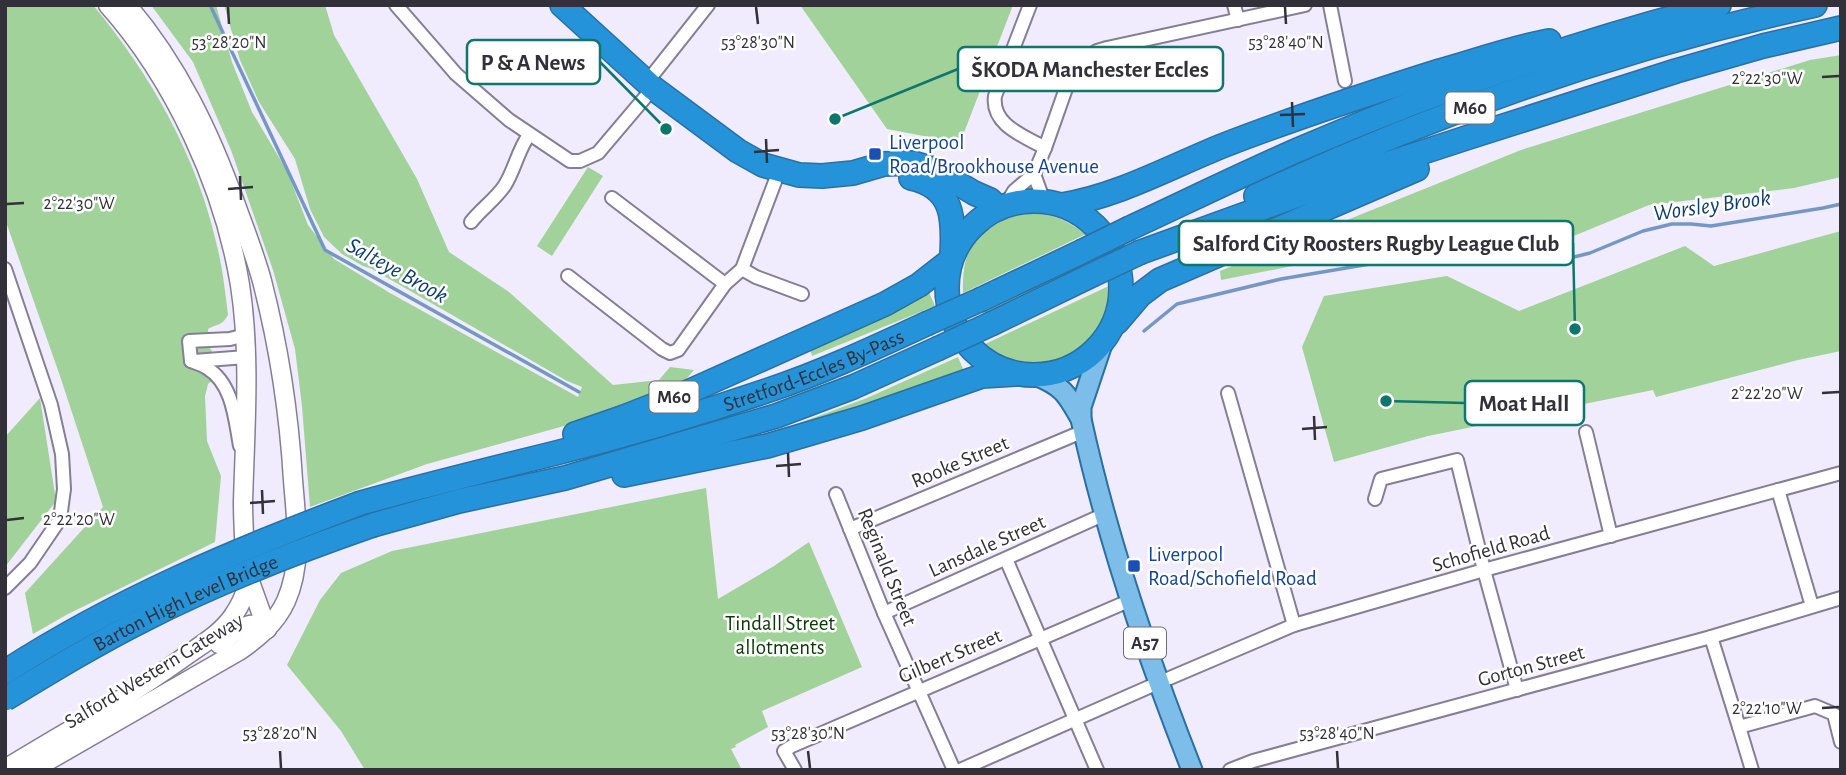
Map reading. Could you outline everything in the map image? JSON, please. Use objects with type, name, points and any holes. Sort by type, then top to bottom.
[{"type":"highway","name":"A57","points":[[562,5],[650,85],[738,151],[763,165],[779,171],[810,176],[853,173],[909,177],[936,188],[948,202],[953,218],[951,258],[947,274],[951,317],[968,346],[985,360],[994,366],[1025,374]]},
{"type":"highway","name":"M60","points":[[1638,28],[1719,5]]},
{"type":"highway","name":"M60","points":[[1141,252],[1199,222],[1322,167],[1494,99],[1680,40],[1815,5]]},
{"type":"highway","points":[[1054,203],[1088,201],[1114,192],[1272,127],[1392,86],[1543,42],[1638,28]]},
{"type":"highway","name":"Stretford-Eccles By-Pass","points":[[361,503],[419,486],[569,450],[772,389],[844,362],[1298,150],[1414,103],[1638,28]]},
{"type":"highway","name":"M60","points":[[1107,336],[1147,289],[1174,274],[1367,189],[1469,148],[1532,118],[1676,71],[1763,46],[1841,28]]},
{"type":"highway","points":[[1141,252],[1363,172],[1532,118]]},
{"type":"highway","name":"A57","points":[[853,173],[884,164],[923,164],[1002,207]]},
{"type":"highway","name":"A57","points":[[951,258],[974,224],[1002,207],[1026,201],[1054,203],[1072,209],[1090,221],[1105,237],[1119,267],[1121,289],[1118,310],[1107,336]]},
{"type":"highway","name":"Stretford-Eccles By-Pass","points":[[373,525],[458,501],[565,478],[776,416],[853,387],[1141,252]]},
{"type":"highway","name":"M60","points":[[419,486],[624,417],[747,366],[885,304],[919,285],[951,258]]},
{"type":"highway","points":[[1025,374],[1056,372],[1072,367],[1086,358],[1107,336]]},
{"type":"highway","name":"M60","points":[[458,501],[749,451],[829,428],[982,376],[1025,374]]},
{"type":"highway","name":"Barton High Level Bridge","points":[[5,672],[95,619],[182,575],[361,503]]},
{"type":"highway","name":"Barton High Level Bridge","points":[[5,699],[93,647],[195,595],[309,547],[373,525]]},
{"type":"main road","name":"A57","points":[[1107,336],[1081,407],[1082,425],[1131,600],[1158,683],[1192,770]]},
{"type":"main road","name":"A57","points":[[1025,374],[1046,379],[1062,389],[1082,425]]},
{"type":"street","name":"Salford Western Gateway","points":[[5,769],[141,687],[213,636],[227,623],[244,595],[246,586],[243,521],[246,357],[240,286],[232,246],[201,156],[181,111],[129,30],[108,5]]},
{"type":"street","name":"Salford Western Gateway","points":[[32,770],[239,651],[267,629],[278,616],[288,595],[298,547],[290,431],[278,349],[252,249],[211,138],[188,93],[161,49],[127,5]]},
{"type":"street","points":[[396,5],[456,74],[509,120],[570,161],[580,161],[598,153],[708,5]]},
{"type":"street","points":[[1030,5],[995,96],[995,105],[998,116],[1008,127],[1045,148]]},
{"type":"street","points":[[1234,5],[1238,20]]},
{"type":"street","points":[[1002,207],[1014,191],[1034,174],[1070,77],[1087,56],[1107,48],[1305,5]]},
{"type":"street","points":[[1330,5],[1345,80]]},
{"type":"street","points":[[471,222],[486,213],[504,187],[529,135]]},
{"type":"street","points":[[568,276],[662,349],[670,353],[678,350],[725,284],[742,269],[779,171]]},
{"type":"street","points":[[1034,174],[1042,195],[1054,203]]},
{"type":"street","points":[[612,198],[725,284]]},
{"type":"street","points":[[5,269],[51,405],[62,454],[64,489],[60,519],[30,563],[5,589]]},
{"type":"street","points":[[742,269],[802,294]]},
{"type":"street","points":[[191,361],[190,341],[230,339],[245,335]]},
{"type":"street","points":[[191,361],[246,357]]},
{"type":"street","points":[[191,361],[207,368],[226,389],[232,405],[244,470]]},
{"type":"street","points":[[1228,393],[1294,625]]},
{"type":"street","name":"Rooke Street","points":[[850,529],[1082,425]]},
{"type":"street","points":[[1586,432],[1611,536]]},
{"type":"street","points":[[1374,499],[1381,479],[1457,460],[1517,690]]},
{"type":"street","name":"Schofield Road","points":[[960,770],[1294,625],[1841,472]]},
{"type":"street","points":[[1779,490],[1812,606]]},
{"type":"street","name":"Reginald Street","points":[[836,494],[884,613],[954,770]]},
{"type":"street","name":"Lansdale Street","points":[[884,613],[1105,514]]},
{"type":"street","points":[[1006,559],[1097,770]]},
{"type":"street","points":[[245,567],[267,629]]},
{"type":"street","name":"Gorton Street","points":[[1230,770],[1253,761],[1712,637],[1841,598]]},
{"type":"street","name":"Gilbert Street","points":[[794,770],[785,751],[792,746],[1131,600]]},
{"type":"street","points":[[167,669],[193,661],[248,624],[260,624],[267,629]]},
{"type":"street","points":[[1712,637],[1752,770]]},
{"type":"street","points":[[1739,727],[1815,706],[1834,714],[1841,742]]},
{"type":"green space","points":[[5,5],[93,5],[114,32],[169,118],[197,180],[219,255],[228,315],[221,323],[208,329],[209,347],[220,373],[208,384],[205,396],[207,441],[221,476],[215,542],[33,634],[25,593],[103,507],[5,219]]},
{"type":"green space","points":[[151,5],[216,5],[232,62],[252,112],[287,171],[308,225],[334,259],[578,397],[582,387],[342,254],[324,237],[310,209],[295,159],[259,102],[240,60],[224,5],[325,5],[334,35],[417,179],[449,252],[509,292],[613,385],[659,380],[670,367],[694,370],[681,385],[593,418],[427,464],[310,507],[295,349],[273,270],[231,150],[193,62]]},
{"type":"green space","points":[[800,5],[1013,5],[960,143],[887,129]]},
{"type":"green space","points":[[1841,55],[1841,177],[1794,188],[1649,205],[1559,242],[1451,235],[1221,280],[1220,271],[1521,150],[1810,60]]},
{"type":"green space","points":[[588,167],[603,176],[552,256],[537,246]]},
{"type":"green space","points":[[1020,211],[1055,217],[1086,234],[963,293],[965,263],[975,240],[993,223]]},
{"type":"green space","points":[[1841,231],[1841,351],[1656,397],[1653,390],[1428,436],[1334,462],[1302,347],[1324,296],[1447,276],[1519,311],[1685,246],[1714,266]]},
{"type":"green space","points":[[1085,263],[1087,268],[984,317],[982,312]]},
{"type":"green space","points":[[1111,285],[1108,312],[1100,335],[1087,353],[1070,364],[1050,370],[1029,369],[1006,361],[983,345]]},
{"type":"green space","points":[[927,288],[935,306],[812,356],[809,346]]},
{"type":"green space","points":[[958,357],[966,376],[797,433],[794,425],[867,398]]},
{"type":"green space","points":[[40,398],[56,501],[5,567],[5,437]]},
{"type":"green space","name":"Tindall Street allotments","points":[[706,488],[718,599],[809,542],[862,667],[762,711],[768,727],[731,749],[742,770],[365,770],[341,731],[287,665],[320,600],[341,573],[392,551]]},
{"type":"waterway","name":"Salteye Brook","points":[[210,5],[325,250],[579,392]]},
{"type":"waterway","name":"Worsley Brook","points":[[1144,331],[1177,304],[1281,279],[1429,254],[1529,263],[1558,261],[1590,253],[1643,231],[1672,224],[1711,226],[1841,204]]},
{"type":"place","name":"ŠKODA Manchester Eccles","points":[[835,119]]},
{"type":"place","name":"P & A News","points":[[666,129]]},
{"type":"place","name":"Liverpool Road/Brookhouse Avenue","points":[[875,154]]},
{"type":"place","name":"Salford City Roosters Rugby League Club","points":[[1575,329]]},
{"type":"place","name":"Moat Hall","points":[[1386,401]]},
{"type":"place","name":"Liverpool Road/Schofield Road","points":[[1134,566]]}]
